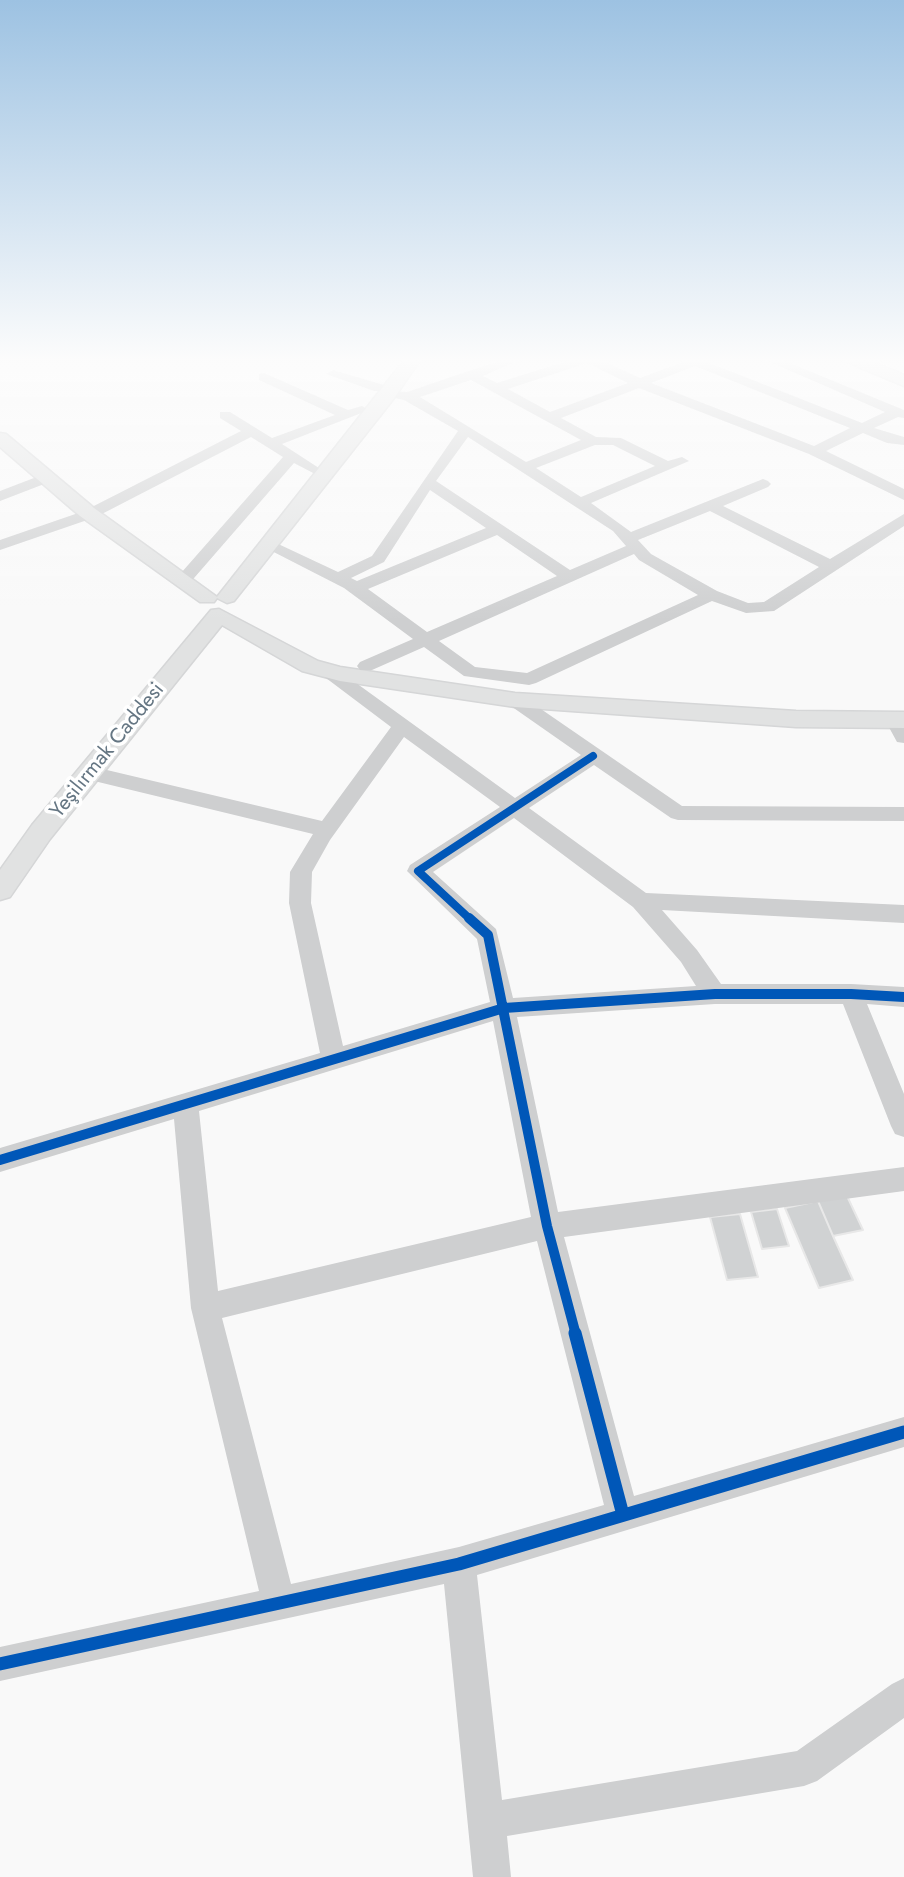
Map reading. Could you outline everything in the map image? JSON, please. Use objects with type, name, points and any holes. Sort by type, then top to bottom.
[{"type":"main road","points":[[8,447],[90,514],[182,581],[310,666],[515,700],[796,719],[902,721]]},
{"type":"main road","name":"Yeşilırmak Caddesi","points":[[0,890],[41,832],[90,773],[218,604],[332,447]]},
{"type":"main road","name":"Yeşilırmak Caddesi","points":[[0,864],[348,447]]},
{"type":"main road","points":[[218,604],[307,654],[419,677],[676,703],[902,721]]},
{"type":"street","points":[[0,545],[90,514],[221,447]]},
{"type":"street","points":[[277,447],[316,470]]},
{"type":"street","points":[[338,578],[378,559],[454,447]]},
{"type":"street","points":[[492,447],[619,528],[645,557],[711,595],[746,608],[768,607],[904,519]]},
{"type":"street","points":[[525,467],[578,447]]},
{"type":"street","points":[[579,503],[675,464],[630,447]]},
{"type":"street","points":[[803,447],[904,495]]},
{"type":"street","points":[[814,451],[824,447]]},
{"type":"street","points":[[182,581],[292,456]]},
{"type":"street","points":[[0,496],[47,478]]},
{"type":"street","points":[[428,482],[569,577]]},
{"type":"street","points":[[366,666],[569,577],[633,543],[763,484]]},
{"type":"street","points":[[712,506],[829,565]]},
{"type":"street","points":[[356,588],[498,529]]},
{"type":"street","points":[[268,545],[356,588],[470,672],[529,680],[711,595]]},
{"type":"street","points":[[328,671],[641,901],[689,956],[715,994]]},
{"type":"street","points":[[515,700],[678,813],[904,814]]},
{"type":"street","points":[[334,1059],[300,903],[301,872],[326,830],[402,726]]},
{"type":"street","points":[[593,756],[418,871],[488,935],[547,1226],[623,1515]]},
{"type":"street","points":[[90,773],[326,830]]},
{"type":"street","points":[[641,901],[904,914]]},
{"type":"street","points":[[0,1160],[504,1008],[715,994],[851,994],[904,997]]},
{"type":"street","points":[[851,994],[904,1126]]},
{"type":"street","points":[[184,1104],[205,1308],[279,1603]]},
{"type":"street","points":[[205,1308],[547,1226],[904,1179]]},
{"type":"street","points":[[0,1664],[458,1564],[904,1432]]},
{"type":"street","points":[[458,1564],[492,1877]]},
{"type":"street","points":[[486,1821],[804,1768],[904,1696]]},
{"type":"building","points":[[847,1196],[863,1230],[833,1236],[818,1201]]},
{"type":"building","points":[[818,1201],[853,1280],[819,1288],[785,1208]]},
{"type":"building","points":[[777,1209],[789,1246],[762,1249],[751,1212]]},
{"type":"building","points":[[740,1214],[758,1277],[727,1280],[710,1217]]},
{"type":"cycle path","points":[[593,756],[418,871],[488,935],[547,1226],[623,1515]]},
{"type":"cycle path","points":[[0,1160],[504,1008],[715,994],[851,994],[904,997]]},
{"type":"cycle path","points":[[0,1664],[459,1564],[904,1432]]}]
